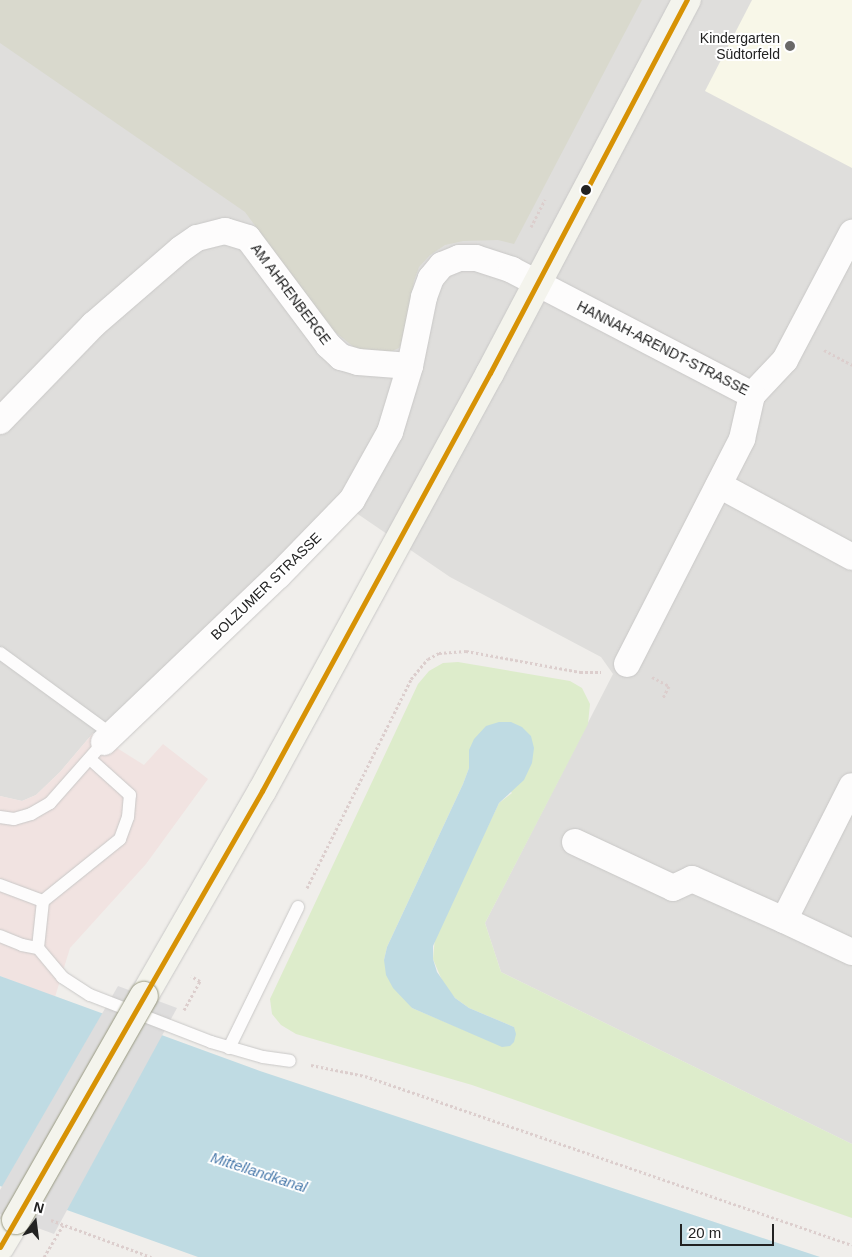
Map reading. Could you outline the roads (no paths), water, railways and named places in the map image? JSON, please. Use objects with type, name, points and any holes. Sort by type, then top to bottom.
[{"type":"main road","points":[[0,1247],[266,782],[538,284],[687,0]]},
{"type":"street","name":"AM AHRENBERGE","points":[[0,421],[93,325],[181,249],[197,238],[224,231],[248,238],[328,345],[341,357],[376,365],[410,366]]},
{"type":"street","name":"HANNAH-ARENDT-STRASSE","points":[[538,284],[752,395],[785,360],[852,232]]},
{"type":"street","points":[[410,366],[424,297],[430,278],[442,265],[459,258],[476,258],[494,262],[538,284]]},
{"type":"street","name":"BOLZUMER STRASSE","points":[[102,745],[278,576],[352,500],[390,432],[410,366]]},
{"type":"street","points":[[627,664],[742,439],[752,395]]},
{"type":"street","points":[[718,485],[852,557]]},
{"type":"street","points":[[784,920],[852,786]]},
{"type":"street","points":[[576,842],[673,888],[692,879],[852,952]]},
{"type":"lane","points":[[0,653],[102,745],[130,795],[128,817],[120,839],[43,901],[38,948]]},
{"type":"lane","name":"BOLZUMER STRASSE","points":[[0,817],[14,819],[31,814],[50,803],[102,745]]},
{"type":"lane","points":[[0,885],[43,901]]},
{"type":"lane","points":[[230,1048],[298,907]]},
{"type":"lane","points":[[0,936],[38,948],[62,977],[90,995],[230,1048],[263,1057],[290,1061]]},
{"type":"water","points":[[499,722],[511,722],[522,727],[531,736],[534,748],[532,763],[524,780],[499,803],[433,946],[433,959],[437,972],[455,998],[469,1008],[514,1027],[516,1034],[514,1042],[510,1046],[502,1047],[412,1008],[393,988],[386,975],[384,960],[387,947],[463,784],[469,768],[469,750],[474,739],[486,726]]},
{"type":"water","name":"Mittellandkanal","points":[[0,976],[260,1071],[820,1257],[198,1257],[0,1186]]},
{"type":"place","name":"Kindergarten Südtorfeld","points":[[790,46]]}]
